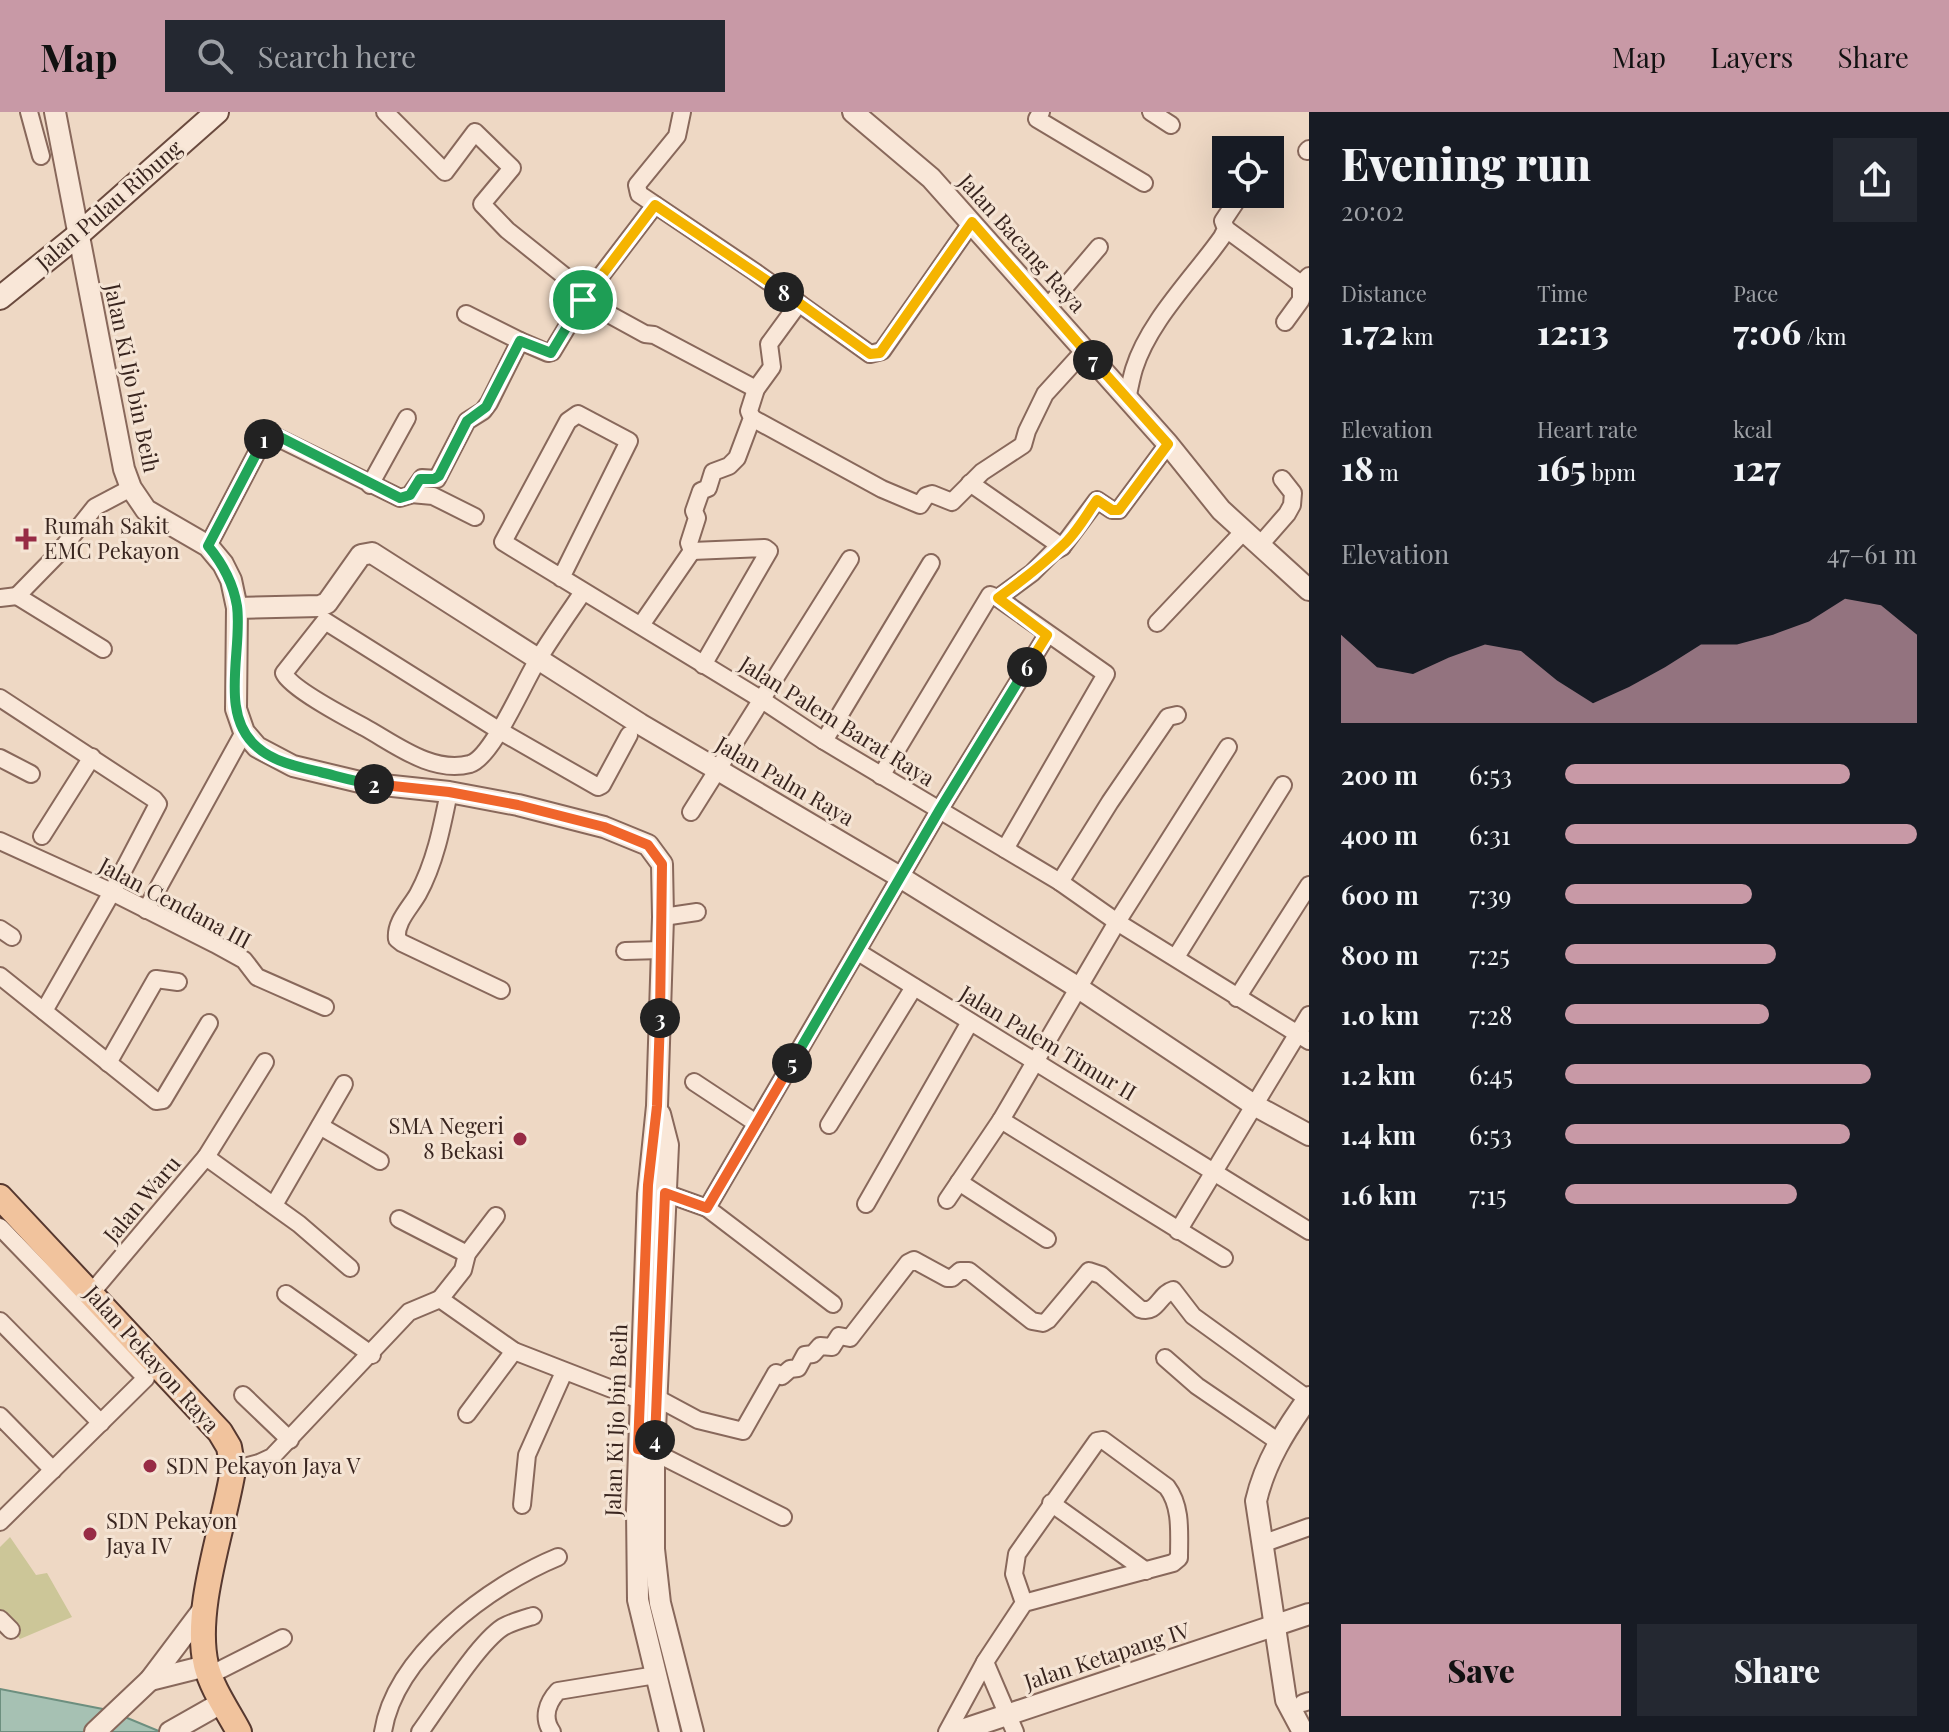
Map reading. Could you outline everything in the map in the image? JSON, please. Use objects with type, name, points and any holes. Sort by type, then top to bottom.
[{"type":"main road","name":"Jalan Pulau Ribung","points":[[1,295],[79,234],[217,112]]},
{"type":"main road","name":"Jalan Pekayon Raya","points":[[1,1199],[92,1292],[220,1432],[229,1447],[233,1470]]},
{"type":"main road","points":[[233,1470],[202,1631],[208,1670],[239,1732]]},
{"type":"street","points":[[29,112],[41,156]]},
{"type":"street","points":[[385,112],[445,172],[475,132],[512,168],[482,204],[507,230],[585,297],[645,334],[650,333],[756,389]]},
{"type":"street","points":[[682,112],[677,136],[636,189],[639,194],[870,354],[880,353],[972,222]]},
{"type":"street","name":"Jalan Bacang Raya","points":[[853,112],[931,178],[1168,444],[1198,484],[1243,532],[1309,590]]},
{"type":"street","points":[[1041,112],[1037,119],[1144,183]]},
{"type":"street","points":[[1151,112],[1171,125]]},
{"type":"street","name":"Jalan Ki Ijo bin Beih","points":[[56,113],[124,469],[131,488],[146,510],[208,546],[231,580],[237,608],[236,709],[244,732],[257,747],[293,766],[364,783],[449,792],[604,827],[648,845],[662,864],[657,1106],[648,1185],[649,1399]]},
{"type":"street","points":[[466,314],[551,353],[585,297],[655,205]]},
{"type":"street","points":[[1232,208],[1223,221],[1226,229],[1305,280],[1301,300],[1285,322]]},
{"type":"street","points":[[1127,400],[1134,367],[1149,339],[1226,229]]},
{"type":"street","points":[[1047,308],[1099,247]]},
{"type":"street","points":[[799,303],[771,339],[772,367],[756,389],[749,411],[752,418],[882,489],[920,505],[926,496],[932,494],[952,502],[994,462],[1023,445],[1045,394],[1085,350]]},
{"type":"street","points":[[411,494],[420,479],[439,476],[467,421],[486,407],[520,341]]},
{"type":"street","name":"Jalan Palem Barat Raya","points":[[561,578],[629,441],[575,414],[568,421],[503,542],[583,592],[641,625],[881,776],[1060,882],[1117,922],[1303,1038]]},
{"type":"street","points":[[370,485],[407,418]]},
{"type":"street","points":[[692,551],[689,543],[701,491],[708,488],[713,472],[729,466],[737,458],[752,418]]},
{"type":"street","points":[[208,546],[265,437],[270,434],[400,498],[411,494],[433,496],[475,517]]},
{"type":"street","points":[[998,598],[1062,547],[1097,500],[1112,510],[1119,510],[1168,444]]},
{"type":"street","points":[[1259,546],[1292,505],[1293,493],[1282,479]]},
{"type":"street","points":[[970,483],[1062,547]]},
{"type":"street","points":[[17,596],[56,556],[95,507],[131,488]]},
{"type":"street","points":[[1157,623],[1243,532]]},
{"type":"street","points":[[692,551],[765,548],[769,551],[703,665]]},
{"type":"street","points":[[641,625],[692,551]]},
{"type":"street","name":"Jalan Palm Raya","points":[[237,608],[320,606],[327,603],[361,555],[372,553],[640,724],[900,877],[1077,987],[1254,1105],[1309,1135]]},
{"type":"street","points":[[691,812],[850,559]]},
{"type":"street","points":[[824,741],[931,563]]},
{"type":"street","points":[[583,592],[537,660],[500,731],[479,759],[472,763],[443,765],[417,757],[340,714],[290,681],[284,673],[325,621],[500,731],[598,787],[602,785],[629,735]]},
{"type":"street","points":[[881,776],[990,595],[998,598],[1047,635],[1103,671],[1105,677],[1005,849]]},
{"type":"street","points":[[0,598],[17,596],[103,649]]},
{"type":"street","points":[[707,1208],[940,809],[1047,635]]},
{"type":"street","points":[[0,698],[158,804],[44,1011]]},
{"type":"street","points":[[1060,882],[1168,717],[1177,715]]},
{"type":"street","points":[[146,910],[244,732]]},
{"type":"street","points":[[947,1200],[1001,1120],[1077,987],[1228,747]]},
{"type":"street","points":[[42,836],[92,757]]},
{"type":"street","points":[[0,758],[31,774]]},
{"type":"street","points":[[1176,957],[1283,785]]},
{"type":"street","points":[[449,792],[431,864],[419,893],[396,932],[397,939],[501,990]]},
{"type":"street","name":"Jalan Cendana III","points":[[0,841],[112,892],[243,959],[259,979],[325,1007]]},
{"type":"street","points":[[1237,998],[1309,885]]},
{"type":"street","points":[[663,917],[697,912]]},
{"type":"street","points":[[625,951],[662,950]]},
{"type":"street","name":"Jalan Palem Timur II","points":[[858,952],[1309,1231]]},
{"type":"street","points":[[0,976],[156,1101],[163,1100],[209,1023]]},
{"type":"street","points":[[108,1063],[154,981],[161,978],[178,982]]},
{"type":"street","points":[[829,1125],[914,987]]},
{"type":"street","points":[[1178,1231],[1254,1105],[1303,1038],[1309,1015]]},
{"type":"street","points":[[866,1204],[970,1022]]},
{"type":"street","points":[[206,1157],[265,1062]]},
{"type":"street","points":[[694,1082],[756,1123]]},
{"type":"street","points":[[274,1205],[344,1084]]},
{"type":"street","name":"Jalan Ki Ijo bin Beih","points":[[657,1106],[665,1123],[668,1145],[638,1600],[670,1732]]},
{"type":"street","points":[[1001,1120],[1224,1258]]},
{"type":"street","points":[[320,1126],[380,1161]]},
{"type":"street","name":"Jalan Waru","points":[[92,1292],[206,1157],[274,1205],[350,1268]]},
{"type":"street","points":[[959,1182],[1047,1239]]},
{"type":"street","points":[[665,1193],[707,1208],[833,1304]]},
{"type":"street","points":[[233,1470],[272,1457],[372,1355],[409,1312],[440,1299],[463,1270],[467,1254],[496,1216]]},
{"type":"street","points":[[399,1219],[467,1254]]},
{"type":"street","points":[[0,1227],[146,1378],[0,1521]]},
{"type":"street","points":[[440,1299],[514,1351],[564,1372],[649,1399],[698,1420],[743,1431],[776,1373],[782,1376],[790,1369],[798,1368],[805,1355],[813,1354],[820,1346],[832,1347],[839,1336],[850,1338],[908,1263],[914,1260],[947,1278],[960,1271],[969,1271],[1032,1321],[1039,1323],[1048,1320],[1089,1271],[1101,1275],[1146,1311],[1152,1310],[1173,1290],[1193,1316],[1308,1398],[1279,1442],[1261,1478],[1256,1501],[1286,1700],[1303,1732]]},
{"type":"street","points":[[286,1294],[372,1355]]},
{"type":"street","points":[[0,1321],[101,1423]]},
{"type":"street","points":[[467,1414],[514,1351]]},
{"type":"street","points":[[1165,1358],[1197,1386],[1279,1442]]},
{"type":"street","points":[[522,1505],[527,1455],[564,1372]]},
{"type":"street","points":[[243,1395],[290,1440]]},
{"type":"street","points":[[0,1416],[53,1470]]},
{"type":"street","points":[[947,1732],[985,1662],[1024,1603],[1146,1571],[1173,1563],[1179,1558],[1175,1497],[1145,1470],[1103,1440],[1097,1441],[1051,1503],[1014,1562],[1014,1574],[1024,1603]]},
{"type":"street","points":[[646,1450],[783,1517]]},
{"type":"street","name":"Jalan Ki Ijo bin Beih","points":[[646,1450],[660,1603],[693,1732]]},
{"type":"street","points":[[1051,1503],[1146,1571]]},
{"type":"street","points":[[1262,1544],[1309,1527]]},
{"type":"street","points":[[383,1732],[391,1704],[423,1652],[487,1595],[558,1557]]},
{"type":"street","points":[[95,1732],[147,1683],[205,1607]]},
{"type":"street","name":"Jalan Ketapang IV","points":[[956,1732],[1010,1723],[1309,1614]]},
{"type":"street","points":[[420,1732],[495,1634],[502,1628],[533,1616]]},
{"type":"street","points":[[147,1683],[208,1670],[283,1638]]},
{"type":"street","points":[[985,1662],[1010,1723]]},
{"type":"street","points":[[552,1732],[547,1725],[546,1712],[550,1699],[558,1691],[656,1675]]},
{"type":"street","points":[[176,1728],[223,1702]]},
{"type":"shaded area","points":[[10,1537],[36,1575],[47,1573],[72,1617],[20,1639],[0,1616],[0,1547]]},
{"type":"shaded area","points":[[0,1689],[108,1710],[161,1732],[0,1732]]},
{"type":"place","name":"Rumah Sakit EMC Pekayon","points":[[26,539]]},
{"type":"place","name":"SMA Negeri 8 Bekasi","points":[[520,1139]]},
{"type":"place","name":"SDN Pekayon Jaya V","points":[[150,1466]]},
{"type":"place","name":"SDN Pekayon Jaya IV","points":[[90,1534]]},
{"type":"route","points":[[655,205],[874,355],[882,351],[972,222],[1168,444],[1119,510],[1112,510],[1097,500],[1062,547],[998,598],[1047,635],[940,809],[707,1208],[665,1193],[654,1452],[638,1449],[648,1185],[657,1106],[662,864],[648,845],[604,827],[518,805],[449,792],[364,783],[293,766],[257,747],[244,732],[236,709],[237,608],[231,580],[208,546],[265,437],[270,434],[400,498],[410,495],[420,479],[437,479],[467,421],[486,407],[520,341],[551,353],[583,300],[655,205]]}]
